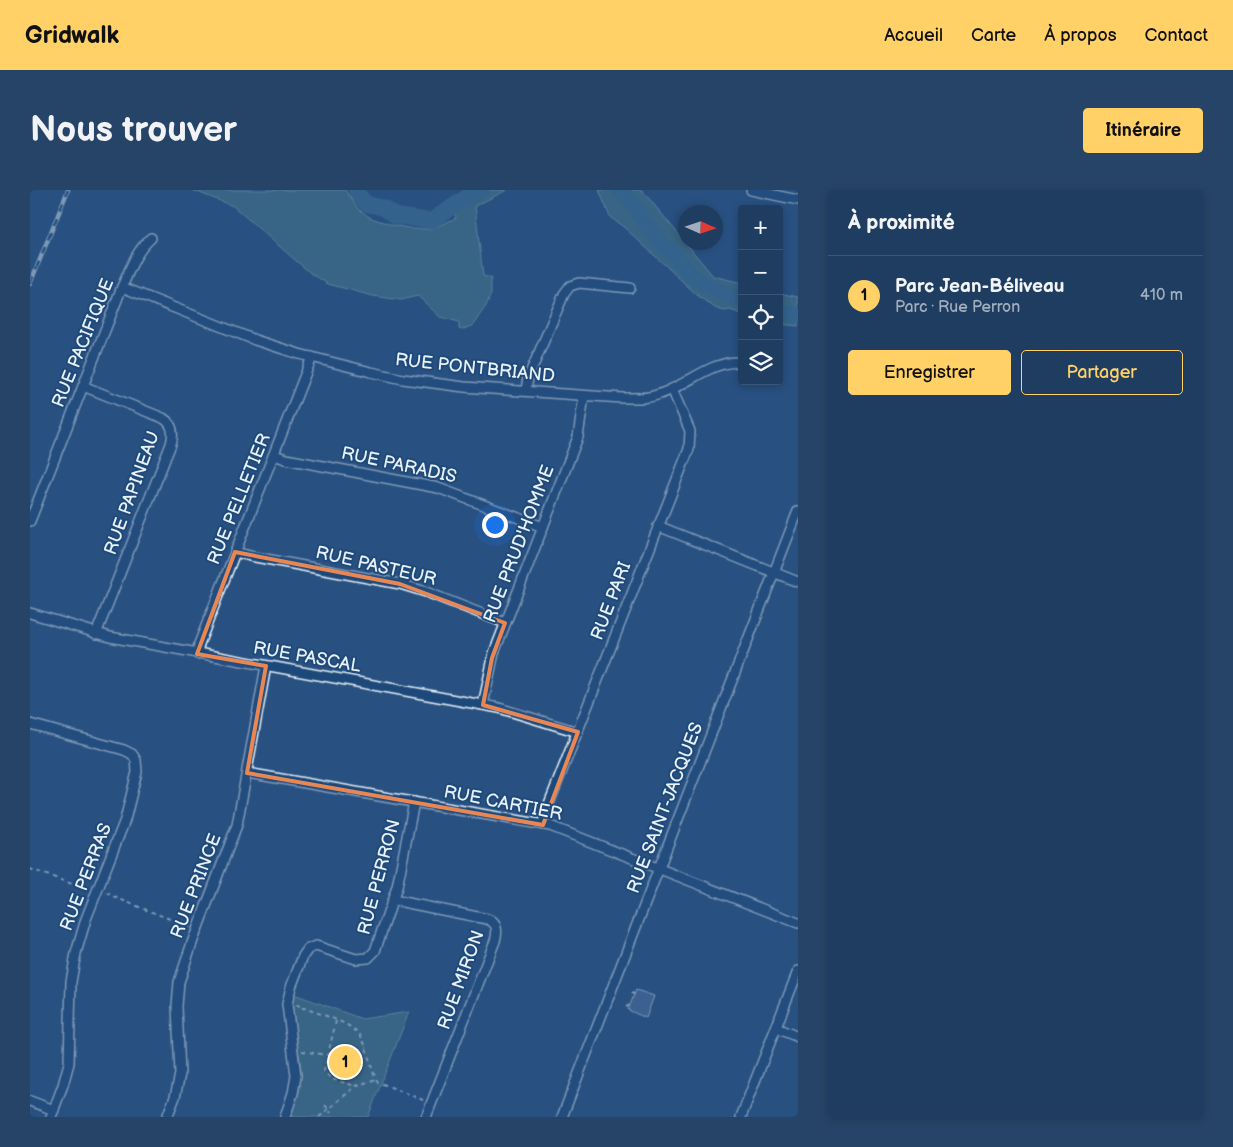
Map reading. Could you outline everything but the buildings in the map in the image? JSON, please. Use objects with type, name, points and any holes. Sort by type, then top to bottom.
[{"type":"street","points":[[751,190],[798,200]]},
{"type":"street","name":"RUE PACIFIQUE","points":[[30,520],[122,287],[136,256],[151,238]]},
{"type":"street","points":[[526,390],[528,378],[564,294],[570,286],[584,283],[630,288]]},
{"type":"street","name":"RUE PONTBRIAND","points":[[122,287],[244,336],[312,358],[417,381],[464,387],[638,398],[660,394],[722,364],[738,362]]},
{"type":"street","name":"RUE PELLETIER","points":[[197,654],[199,644],[312,358]]},
{"type":"street","name":"RUE PAPINEAU","points":[[83,386],[162,418],[169,422],[173,434],[171,444],[96,634]]},
{"type":"street","name":"RUE PARI","points":[[543,825],[689,449],[690,430],[672,389]]},
{"type":"street","name":"RUE PRUD'HOMME","points":[[483,705],[492,658],[578,437],[584,396]]},
{"type":"street","name":"RUE PARADIS","points":[[274,455],[286,459],[438,488],[543,527]]},
{"type":"street","name":"RUE SAINT-JACQUES","points":[[562,1117],[798,510]]},
{"type":"street","points":[[658,526],[798,582]]},
{"type":"street","name":"RUE PASTEUR","points":[[235,552],[400,584],[426,592],[505,623]]},
{"type":"street","name":"RUE PASCAL","points":[[30,613],[96,634],[499,708],[578,732]]},
{"type":"street","name":"RUE PRINCE","points":[[167,1117],[175,1097],[180,1074],[177,1006],[178,982],[234,836],[266,666]]},
{"type":"street","name":"RUE PERRAS","points":[[30,724],[124,750],[134,756],[138,763],[124,820],[86,919],[76,953],[71,982],[70,1063],[52,1113]]},
{"type":"street","name":"RUE CARTIER","points":[[247,773],[556,828],[798,923]]},
{"type":"street","name":"RUE PERRON","points":[[285,1117],[293,1093],[296,1076],[287,1004],[291,987],[303,956],[308,949],[316,946],[356,959],[364,959],[371,956],[378,947],[394,900],[414,802]]},
{"type":"street","name":"RUE MIRON","points":[[394,900],[487,918],[494,922],[497,928],[495,941],[426,1117]]},
{"type":"street","points":[[741,1117],[798,971]]},
{"type":"street","points":[[776,1028],[798,1037]]},
{"type":"street","points":[[30,1101],[52,1113]]},
{"type":"path","points":[[30,869],[90,890]]},
{"type":"path","points":[[102,891],[191,927]]},
{"type":"path","points":[[292,1005],[301,1006],[301,1008],[357,1031],[361,1036],[376,1078],[380,1084],[425,1101]]},
{"type":"path","points":[[626,1007],[630,1005]]},
{"type":"path","points":[[336,1021],[324,1068],[326,1074],[335,1080],[356,1086]]},
{"type":"path","points":[[358,1050],[366,1048]]},
{"type":"path","points":[[299,1051],[327,1055]]},
{"type":"path","points":[[319,1117],[356,1086],[376,1078]]},
{"type":"path","points":[[348,1092],[351,1096]]},
{"type":"path","points":[[325,1105],[331,1113]]},
{"type":"highlighted area","points":[[235,552],[400,584],[505,623],[492,658],[483,705],[578,732],[543,825],[247,773],[266,666],[197,654]]},
{"type":"green space","points":[[192,190],[345,190],[358,209],[371,218],[413,229],[431,229],[456,218],[452,202],[469,190],[507,190],[475,206],[483,276],[491,278],[491,294],[486,306],[473,325],[462,330],[459,329],[459,322],[440,317],[418,296],[401,300],[373,296],[328,284],[309,272],[233,206]]},
{"type":"green space","points":[[599,190],[642,190],[678,234],[678,250],[692,250],[713,276],[738,282],[738,313],[715,308],[697,295],[626,229],[610,217]]},
{"type":"green space","points":[[783,294],[798,297],[798,326],[783,324]]},
{"type":"green space","points":[[294,994],[362,1019],[409,1012],[368,1117],[290,1117],[301,1084],[300,1062],[292,1013]]},
{"type":"waterway","points":[[356,190],[367,204],[384,208],[396,216],[431,221],[481,190]]},
{"type":"waterway","points":[[619,190],[624,193],[657,238],[696,279],[722,293],[738,299]]},
{"type":"waterway","points":[[783,313],[798,315]]},
{"type":"railway","points":[[30,284],[68,190]]},
{"type":"place","name":"Parc Jean-Béliveau","points":[[345,1062]]}]
